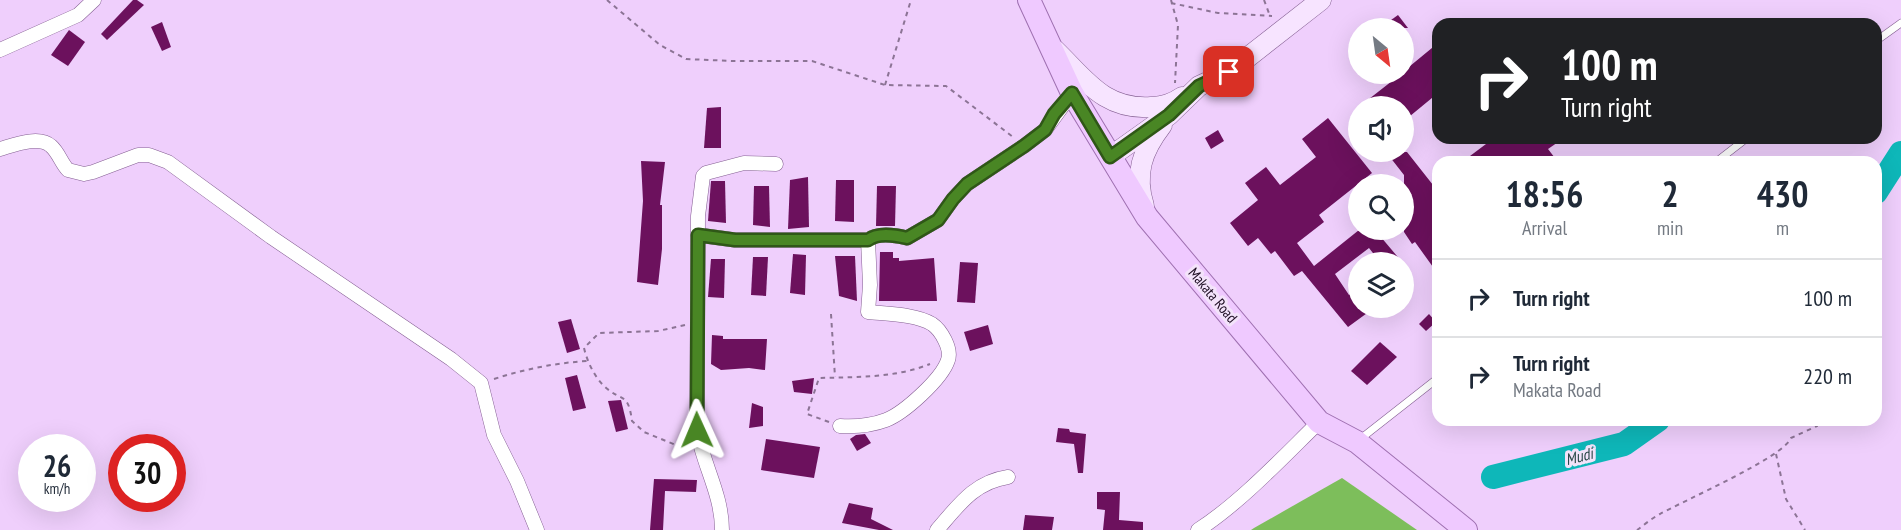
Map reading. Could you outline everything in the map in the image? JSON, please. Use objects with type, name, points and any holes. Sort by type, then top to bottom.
[{"type":"main road","name":"Makata Road","points":[[1029,0],[1072,93],[1147,217],[1319,422],[1357,442],[1466,530]]},
{"type":"main road","points":[[1110,157],[1199,86],[1229,72],[1321,0]]},
{"type":"main road","points":[[1051,46],[1098,93],[1119,104],[1171,109]]},
{"type":"main road","points":[[1147,217],[1139,192],[1138,177],[1147,149],[1171,109]]},
{"type":"street","points":[[0,50],[78,15],[94,0]]},
{"type":"street","points":[[698,235],[735,240],[868,240],[872,236],[895,235],[907,238],[938,220],[967,184],[1045,130],[1054,114],[1072,93]]},
{"type":"street","points":[[0,149],[25,143],[44,142],[52,147],[68,170],[84,174],[138,155],[149,155],[168,162],[271,237],[412,332],[481,383],[494,435],[517,481],[537,530]]},
{"type":"street","points":[[722,530],[722,513],[718,495],[697,430],[698,216],[706,173],[744,163],[776,164]]},
{"type":"street","points":[[840,426],[864,427],[887,420],[920,395],[942,372],[949,358],[948,346],[933,324],[907,316],[868,312],[870,285],[868,240]]},
{"type":"street","points":[[1198,530],[1211,522],[1271,469],[1319,422]]},
{"type":"street","points":[[938,530],[959,503],[975,489],[998,478],[1008,477]]},
{"type":"lane","points":[[1882,37],[1901,23]]},
{"type":"lane","points":[[1724,156],[1739,144]]},
{"type":"lane","points":[[1357,442],[1432,383]]},
{"type":"path","points":[[607,0],[660,45],[686,59],[733,62],[812,61],[885,85],[946,86],[1024,146]]},
{"type":"path","points":[[885,85],[911,0]]},
{"type":"path","points":[[1264,0],[1270,16]]},
{"type":"path","points":[[1171,2],[1218,13],[1299,15]]},
{"type":"path","points":[[1171,2],[1178,25],[1171,109]]},
{"type":"path","points":[[831,314],[835,377]]},
{"type":"path","points":[[697,322],[658,331],[599,333],[584,348],[587,361],[604,386],[625,398],[630,405],[632,421],[644,432],[705,457]]},
{"type":"path","points":[[840,426],[807,414],[819,378],[858,378],[912,372],[949,358]]},
{"type":"path","points":[[481,383],[525,369],[541,368],[556,363],[587,361]]},
{"type":"path","points":[[1637,530],[1658,515],[1776,454],[1789,444],[1791,438],[1817,426]]},
{"type":"path","points":[[1776,454],[1786,499],[1804,530]]},
{"type":"green space","points":[[1342,478],[1417,530],[1251,530],[1254,528]]},
{"type":"building","points":[[133,0],[144,5],[107,40],[101,34]]},
{"type":"building","points":[[162,22],[171,47],[162,51],[151,27]]},
{"type":"building","points":[[69,30],[85,42],[68,66],[51,55]]},
{"type":"building","points":[[1432,48],[1432,98],[1414,113],[1414,96],[1373,96],[1388,84],[1414,84],[1414,63]]},
{"type":"building","points":[[721,107],[721,148],[704,148],[707,108]]},
{"type":"building","points":[[1328,118],[1348,143],[1348,162],[1363,162],[1372,173],[1348,174],[1348,192],[1319,215],[1324,222],[1297,243],[1314,266],[1348,239],[1383,240],[1394,252],[1372,252],[1369,248],[1364,252],[1348,252],[1348,264],[1335,274],[1348,294],[1348,318],[1360,318],[1348,327],[1302,271],[1294,276],[1275,251],[1271,254],[1258,238],[1248,246],[1230,223],[1258,200],[1245,183],[1266,167],[1280,185],[1316,157],[1302,139]]},
{"type":"building","points":[[1218,130],[1224,141],[1211,149],[1205,138]]},
{"type":"building","points":[[1486,144],[1555,144],[1548,149],[1553,156],[1470,156]]},
{"type":"building","points":[[641,161],[665,162],[660,205],[662,205],[662,249],[658,285],[637,282],[643,201]]},
{"type":"building","points":[[1414,161],[1432,184],[1432,266],[1415,242],[1412,244],[1409,240],[1414,240],[1414,174],[1403,174],[1394,162]]},
{"type":"building","points":[[808,177],[809,227],[788,229],[790,180]]},
{"type":"building","points":[[836,180],[854,180],[854,222],[835,221]]},
{"type":"building","points":[[711,181],[725,181],[726,223],[708,221]]},
{"type":"building","points":[[754,186],[769,186],[770,227],[753,225]]},
{"type":"building","points":[[877,186],[896,186],[895,226],[876,226]]},
{"type":"building","points":[[880,252],[893,252],[893,258],[899,258],[899,261],[934,258],[937,301],[879,301]]},
{"type":"building","points":[[793,254],[806,255],[805,295],[790,293]]},
{"type":"building","points":[[835,256],[855,256],[857,301],[839,296]]},
{"type":"building","points":[[753,257],[768,257],[766,296],[751,295]]},
{"type":"building","points":[[711,259],[725,259],[724,298],[708,297]]},
{"type":"building","points":[[960,262],[978,263],[975,303],[957,302]]},
{"type":"building","points":[[1429,314],[1432,317],[1432,326],[1426,331],[1419,324]]},
{"type":"building","points":[[571,319],[580,349],[567,353],[558,322]]},
{"type":"building","points":[[988,325],[993,344],[970,351],[964,332]]},
{"type":"building","points":[[712,335],[723,336],[723,339],[767,339],[765,370],[749,368],[721,370],[711,364]]},
{"type":"building","points":[[1380,342],[1397,357],[1367,385],[1351,371]]},
{"type":"building","points":[[577,375],[586,408],[573,411],[565,378]]},
{"type":"building","points":[[814,378],[812,394],[794,392],[792,381]]},
{"type":"building","points":[[621,400],[628,429],[616,432],[608,401]]},
{"type":"building","points":[[752,403],[763,407],[763,426],[749,428]]},
{"type":"building","points":[[1058,428],[1086,434],[1083,473],[1078,473],[1074,444],[1056,442]]},
{"type":"building","points":[[865,434],[871,443],[857,451],[850,439],[856,435]]},
{"type":"building","points":[[766,439],[820,447],[814,478],[761,470]]},
{"type":"building","points":[[654,479],[697,480],[696,492],[665,491],[663,530],[650,530]]},
{"type":"building","points":[[1097,492],[1120,492],[1119,520],[1143,522],[1143,530],[1103,530],[1105,510],[1097,509]]},
{"type":"building","points":[[849,503],[873,508],[871,519],[893,530],[879,530],[842,523]]},
{"type":"building","points":[[1025,515],[1054,517],[1052,530],[1023,530]]},
{"type":"waterway","name":"Mudi","points":[[1882,183],[1901,153]]},
{"type":"waterway","name":"Mudi","points":[[1493,477],[1624,444],[1650,426]]},
{"type":"route","points":[[697,430],[698,235],[735,240],[868,240],[872,236],[895,235],[907,238],[938,220],[967,184],[1045,130],[1054,114],[1072,93],[1110,157],[1169,115],[1199,86],[1229,72]]}]
